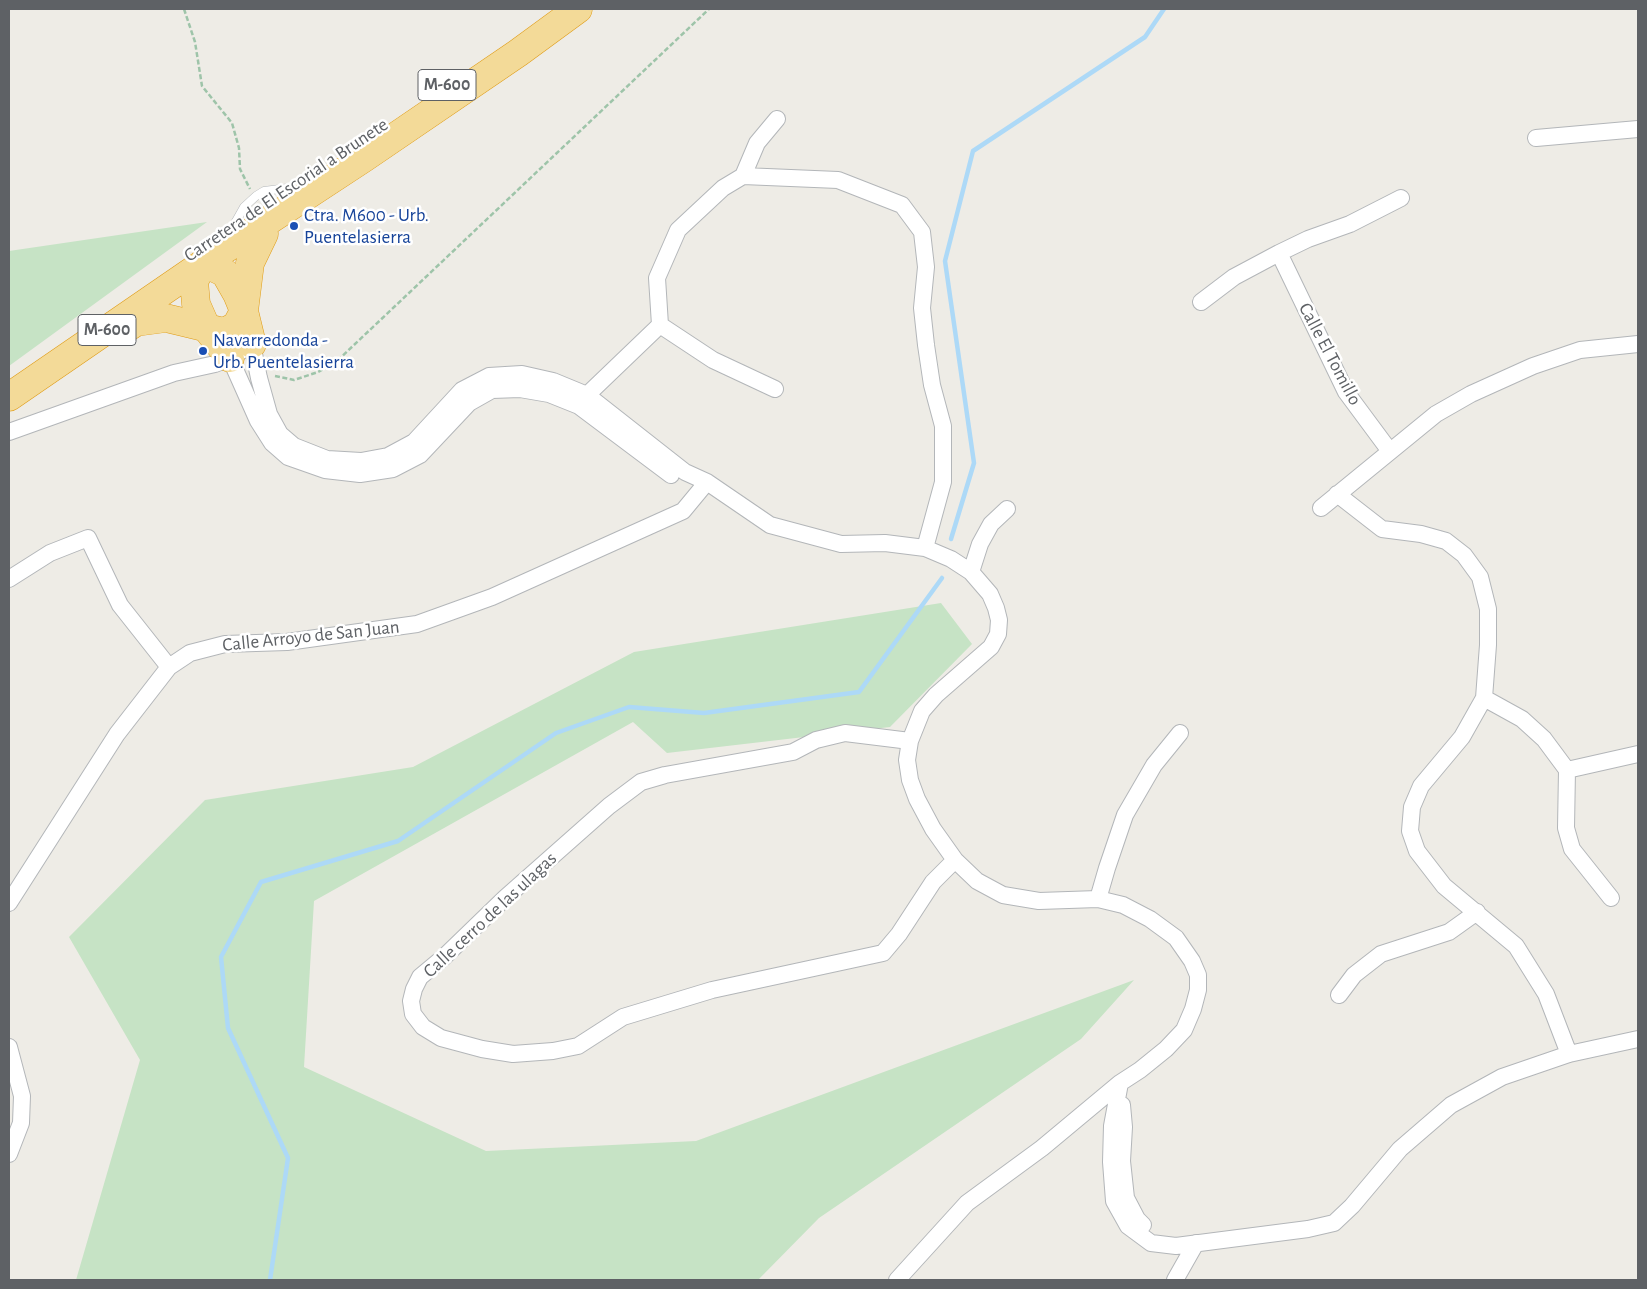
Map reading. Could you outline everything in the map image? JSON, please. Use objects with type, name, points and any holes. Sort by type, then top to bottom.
[{"type":"highway","name":"Carretera de El Escorial a Brunete","points":[[9,377],[327,161],[567,9]]},
{"type":"highway","name":"Carretera de El Escorial a Brunete","points":[[9,397],[204,263],[364,158],[518,53],[578,9]]},
{"type":"highway","points":[[126,297],[151,290],[189,263],[220,260],[264,234],[324,192],[364,158]]},
{"type":"highway","points":[[241,351],[208,328],[196,304],[194,281],[210,250],[306,184],[324,170],[327,161]]},
{"type":"highway","points":[[241,351],[250,263],[264,234]]},
{"type":"highway","points":[[204,263],[224,273],[237,294],[244,311]]},
{"type":"highway","points":[[43,375],[49,375],[136,322],[166,318],[224,332],[236,326],[244,311]]},
{"type":"street","points":[[744,176],[757,143],[777,119]]},
{"type":"street","points":[[1536,138],[1638,129]]},
{"type":"street","points":[[583,400],[660,325],[657,278],[678,230],[723,188],[744,176],[838,180],[902,205],[922,232],[926,267],[922,308],[932,385],[943,426],[943,482],[925,548]]},
{"type":"street","points":[[1201,302],[1234,277],[1278,253],[1308,239],[1350,224],[1401,198]]},
{"type":"street","name":"Calle El Tomillo","points":[[1278,253],[1346,392],[1389,450]]},
{"type":"street","points":[[660,325],[713,360],[775,389]]},
{"type":"street","points":[[1320,508],[1389,450],[1436,414],[1471,394],[1532,366],[1580,350],[1638,344]]},
{"type":"street","points":[[241,351],[258,373],[269,414],[280,434],[294,446],[327,459],[361,461],[388,456],[414,442],[462,390],[489,376],[522,374],[553,381],[583,400],[679,482],[706,482],[770,525],[841,544],[885,543],[925,548],[951,559],[971,572],[990,594],[999,620],[998,634],[991,647],[936,695],[922,711],[910,741],[907,760],[910,780],[918,799],[934,829],[955,860],[977,881],[1003,895],[1039,901],[1098,899],[1123,905],[1150,919],[1176,938],[1192,961],[1198,975],[1198,990],[1193,1009],[1184,1030],[1166,1049],[1120,1083],[1042,1148],[967,1203],[896,1280]]},
{"type":"street","points":[[241,351],[258,421],[272,443],[288,457],[325,470],[360,474],[394,469],[420,455],[469,403],[492,390],[520,389],[583,400]]},
{"type":"street","points":[[9,432],[174,372],[215,364],[241,351]]},
{"type":"street","name":"Calle Arroyo de San Juan","points":[[9,903],[117,734],[169,667],[190,653],[226,644],[296,641],[417,624],[492,597],[683,511],[706,482]]},
{"type":"street","points":[[1337,494],[1382,529],[1421,534],[1446,541],[1464,555],[1480,577],[1488,609],[1488,645],[1484,698],[1462,737],[1421,786],[1412,807],[1410,831],[1417,851],[1444,886],[1516,946],[1546,994],[1569,1054]]},
{"type":"street","points":[[971,572],[980,544],[991,524],[1007,509]]},
{"type":"street","points":[[9,579],[50,553],[88,538],[120,605],[169,667]]},
{"type":"street","points":[[1484,698],[1522,719],[1544,739],[1567,770],[1566,828],[1572,849],[1611,898]]},
{"type":"street","name":"Calle cerro de las ulagas","points":[[910,741],[845,733],[816,740],[793,752],[665,775],[641,782],[608,806],[420,977],[411,1000],[413,1014],[423,1027],[441,1038],[482,1049],[513,1054],[553,1051],[578,1046],[623,1017],[712,990],[883,953],[900,934],[933,882],[955,860]]},
{"type":"street","points":[[1098,899],[1125,815],[1154,765],[1180,733]]},
{"type":"street","points":[[1567,770],[1638,754]]},
{"type":"street","points":[[1339,995],[1354,975],[1381,954],[1449,932],[1477,912]]},
{"type":"street","points":[[1120,1083],[1112,1126],[1110,1162],[1114,1201],[1128,1226],[1151,1243],[1176,1246],[1308,1229],[1334,1223],[1352,1206],[1400,1150],[1451,1105],[1502,1077],[1569,1054],[1638,1039]]},
{"type":"street","points":[[9,1047],[22,1096],[21,1123],[9,1154]]},
{"type":"street","points":[[1175,1280],[1196,1243]]},
{"type":"lane","points":[[235,223],[244,207],[256,196],[264,191],[288,188]]},
{"type":"path","points":[[184,9],[195,42],[202,86],[232,123],[239,148],[240,169],[248,186],[256,196]]},
{"type":"path","points":[[258,373],[294,380],[318,372],[336,362],[709,9]]},
{"type":"green space","points":[[207,222],[9,366],[9,251]]},
{"type":"green space","points":[[941,603],[972,644],[890,727],[667,753],[633,722],[314,901],[304,1067],[486,1151],[696,1141],[1134,980],[1081,1039],[819,1218],[758,1280],[76,1280],[140,1060],[69,937],[205,800],[413,767],[634,652]]},
{"type":"waterway","points":[[951,539],[974,463],[945,261],[973,151],[1145,37],[1164,9]]},
{"type":"waterway","points":[[270,1280],[288,1158],[228,1028],[221,957],[261,882],[398,841],[556,733],[629,707],[704,713],[859,692],[942,578]]},
{"type":"place","name":"Ctra. M600 - Urb. Puentelasierra","points":[[294,226]]},
{"type":"place","name":"Navarredonda - Urb. Puentelasierra","points":[[203,351]]}]
